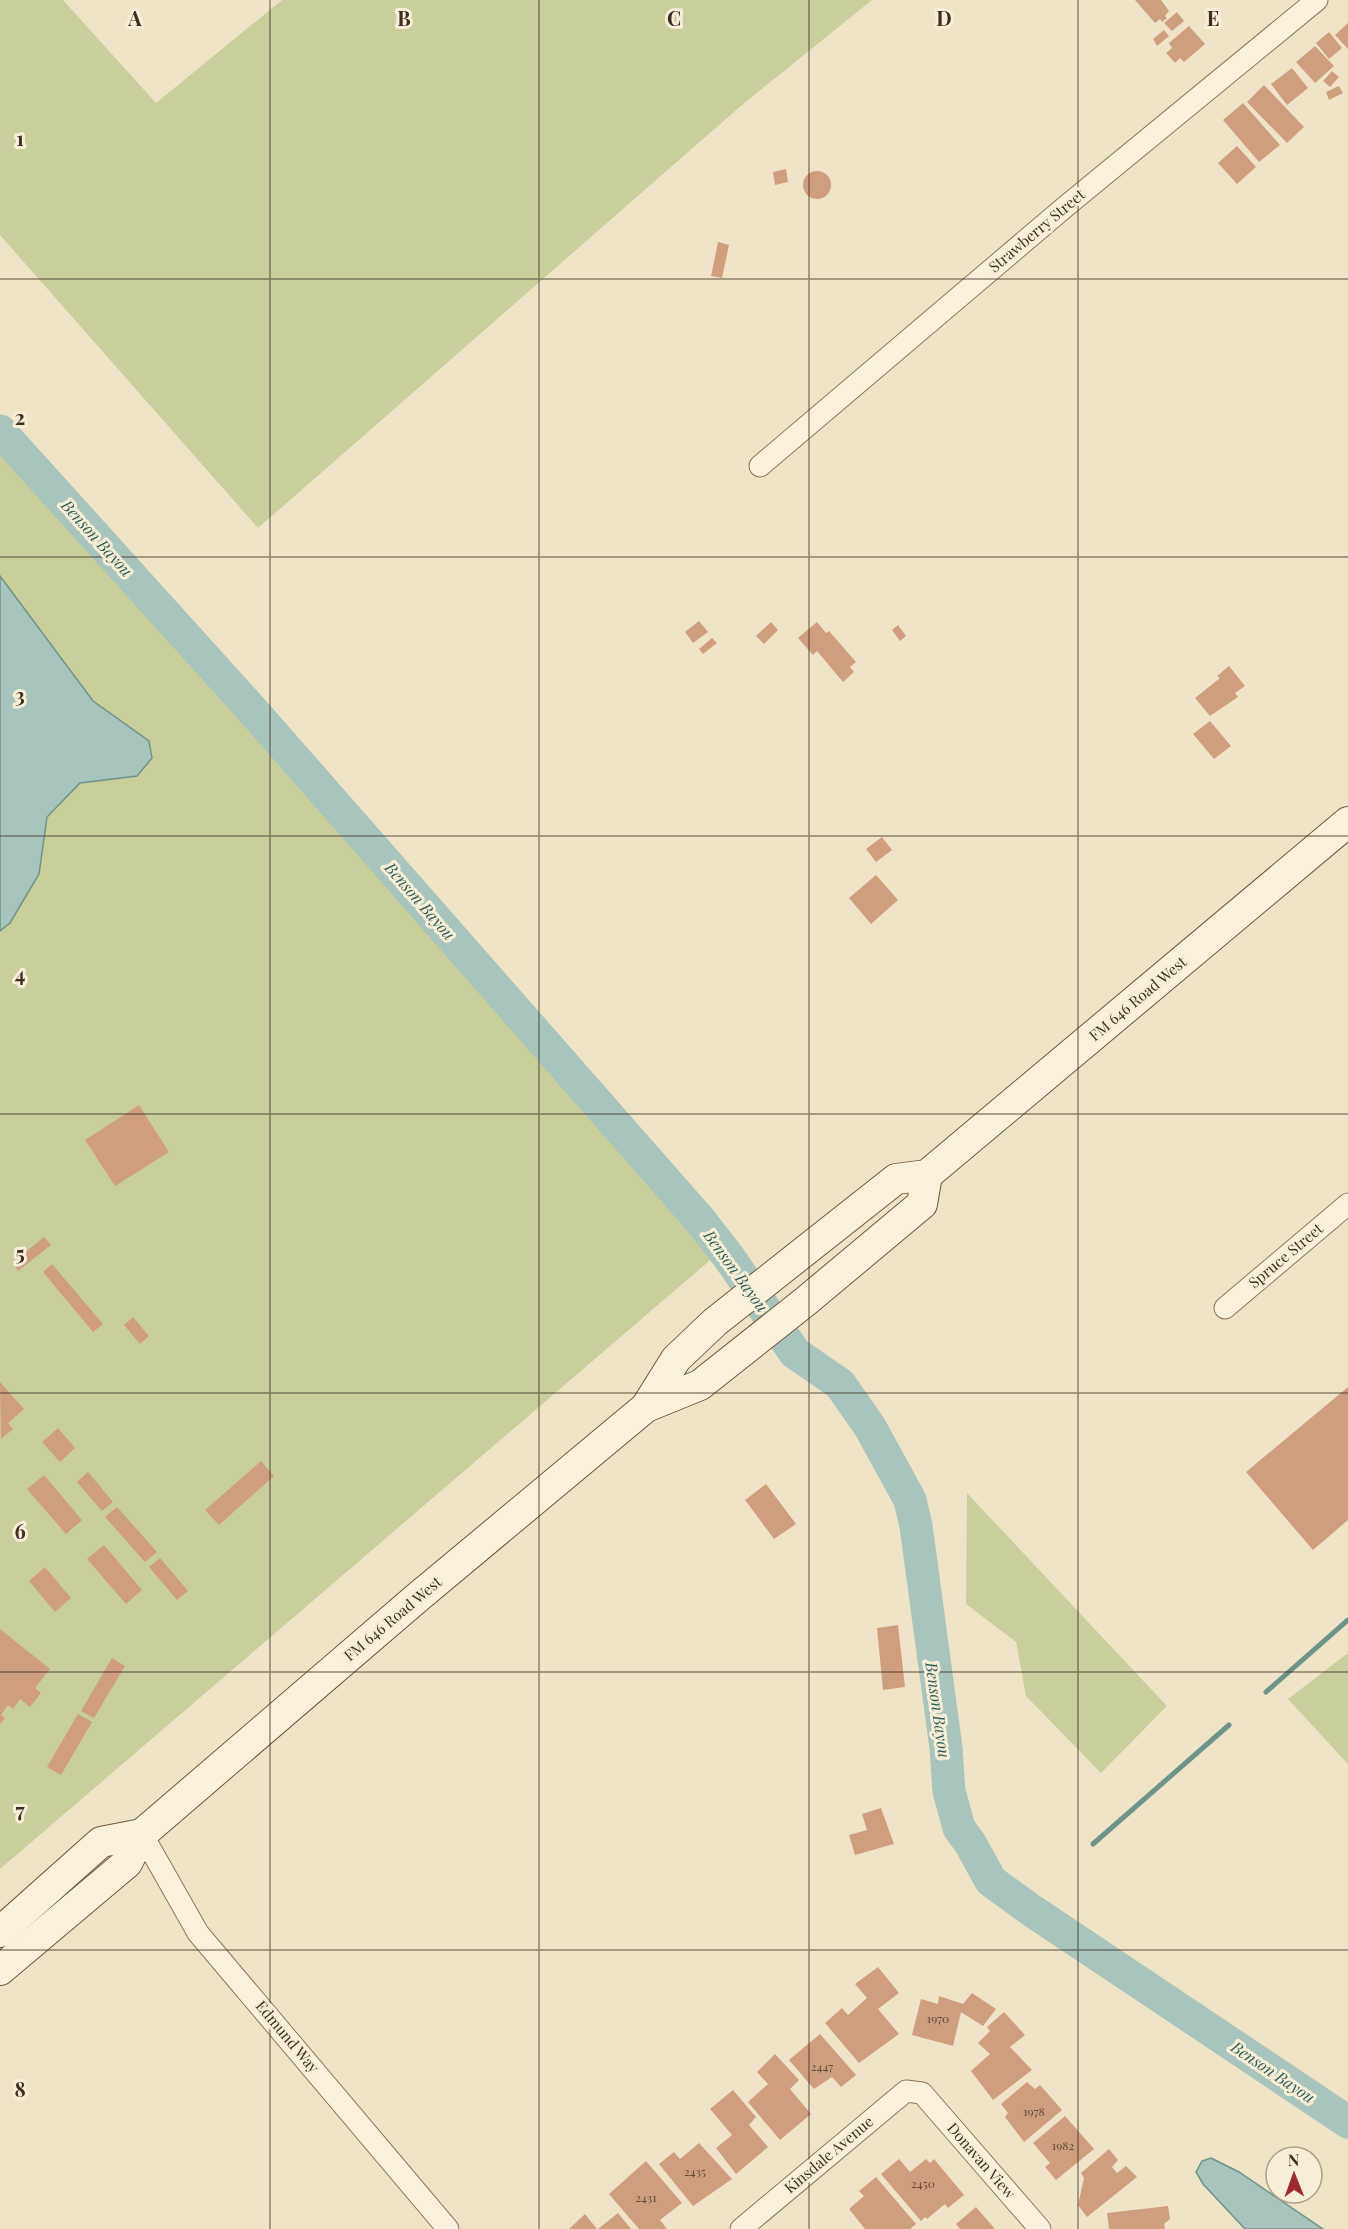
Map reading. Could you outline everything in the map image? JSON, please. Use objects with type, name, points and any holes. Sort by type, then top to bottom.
[{"type":"main road","name":"FM 646 Road West","points":[[646,1407],[676,1359],[715,1322],[896,1179],[927,1175],[1348,822]]},
{"type":"main road","name":"FM 646 Road West","points":[[0,1970],[127,1863],[142,1834],[418,1597],[646,1407],[700,1385],[746,1350],[922,1204],[927,1175]]},
{"type":"main road","name":"FM 646 Road West","points":[[2,1932],[101,1842],[142,1834]]},
{"type":"street","name":"Strawberry Street","points":[[760,466],[1065,207],[1317,0]]},
{"type":"street","name":"Spruce Street","points":[[1225,1308],[1348,1204]]},
{"type":"street","name":"Edmund Way","points":[[142,1834],[198,1933],[448,2229]]},
{"type":"street","name":"Kinsdale Avenue","points":[[741,2229],[906,2091],[922,2093]]},
{"type":"street","name":"Donavan View","points":[[922,2093],[1040,2229]]},
{"type":"green space","points":[[0,0],[63,0],[156,103],[282,0],[872,0],[742,105],[258,528],[0,235]]},
{"type":"green space","points":[[0,430],[722,1250],[0,1869]]},
{"type":"green space","points":[[967,1493],[1167,1706],[1101,1773],[1026,1696],[1016,1642],[966,1604]]},
{"type":"green space","points":[[1348,1653],[1348,1764],[1288,1699]]},
{"type":"water","points":[[0,576],[93,701],[149,741],[152,758],[137,776],[80,783],[47,817],[39,874],[10,923],[0,931]]},
{"type":"water","points":[[1211,2158],[1239,2172],[1264,2189],[1264,2205],[1288,2205],[1323,2229],[1245,2229],[1203,2184],[1196,2172],[1202,2161]]},
{"type":"building","points":[[1135,0],[1161,0],[1169,11],[1165,16],[1167,18],[1155,23]]},
{"type":"building","points":[[1177,12],[1184,21],[1172,31],[1164,23]]},
{"type":"building","points":[[1348,23],[1348,49],[1335,35]]},
{"type":"building","points":[[1189,26],[1205,44],[1184,62],[1180,58],[1175,63],[1166,53],[1172,48],[1169,43]]},
{"type":"building","points":[[1164,30],[1169,36],[1157,46],[1153,39]]},
{"type":"building","points":[[1329,32],[1342,48],[1329,59],[1316,43]]},
{"type":"building","points":[[1315,46],[1334,66],[1315,83],[1296,62]]},
{"type":"building","points":[[1292,68],[1308,88],[1287,105],[1271,84]]},
{"type":"building","points":[[1332,71],[1339,77],[1330,87],[1323,81]]},
{"type":"building","points":[[1264,85],[1304,127],[1287,143],[1247,102]]},
{"type":"building","points":[[1339,86],[1343,93],[1329,100],[1326,92]]},
{"type":"building","points":[[1243,103],[1280,145],[1259,162],[1223,120]]},
{"type":"building","points":[[1237,146],[1256,167],[1237,184],[1218,163]]},
{"type":"building","points":[[786,169],[788,182],[775,185],[773,172]]},
{"type":"building","points":[[817,171],[827,175],[831,185],[827,195],[817,199],[807,195],[803,185],[807,175]]},
{"type":"building","points":[[718,242],[729,245],[722,278],[711,276]]},
{"type":"building","points":[[699,621],[708,632],[693,643],[685,632]]},
{"type":"building","points":[[771,622],[778,630],[764,644],[756,636]]},
{"type":"building","points":[[817,622],[826,633],[829,631],[856,662],[850,667],[854,672],[843,682],[817,651],[813,655],[798,638]]},
{"type":"building","points":[[898,625],[906,636],[900,641],[892,630]]},
{"type":"building","points":[[712,638],[717,643],[703,654],[699,649]]},
{"type":"building","points":[[1229,666],[1245,686],[1235,693],[1238,697],[1210,716],[1195,698],[1220,678],[1217,676]]},
{"type":"building","points":[[1210,721],[1231,746],[1214,759],[1193,734]]},
{"type":"building","points":[[882,837],[892,850],[876,862],[866,849]]},
{"type":"building","points":[[876,875],[898,900],[871,924],[849,898]]},
{"type":"building","points":[[139,1105],[169,1152],[115,1186],[85,1140]]},
{"type":"building","points":[[44,1237],[51,1245],[18,1271],[12,1263]]},
{"type":"building","points":[[52,1264],[103,1324],[93,1332],[43,1272]]},
{"type":"building","points":[[133,1317],[149,1336],[140,1344],[124,1325]]},
{"type":"building","points":[[0,1382],[24,1409],[8,1423],[13,1429],[1,1439]]},
{"type":"building","points":[[1348,1387],[1348,1520],[1313,1550],[1246,1472]]},
{"type":"building","points":[[58,1428],[75,1448],[60,1462],[42,1442]]},
{"type":"building","points":[[261,1461],[274,1476],[219,1525],[205,1510]]},
{"type":"building","points":[[88,1472],[113,1502],[102,1511],[77,1482]]},
{"type":"building","points":[[44,1475],[82,1520],[66,1534],[27,1489]]},
{"type":"building","points":[[766,1484],[796,1524],[774,1539],[745,1500]]},
{"type":"building","points":[[117,1507],[157,1552],[145,1562],[105,1517]]},
{"type":"building","points":[[104,1545],[142,1590],[126,1604],[87,1559]]},
{"type":"building","points":[[160,1558],[188,1591],[177,1600],[149,1567]]},
{"type":"building","points":[[45,1567],[71,1598],[55,1612],[29,1581]]},
{"type":"building","points":[[898,1625],[905,1687],[883,1690],[877,1628]]},
{"type":"building","points":[[0,1629],[50,1669],[35,1688],[41,1693],[30,1707],[20,1699],[13,1709],[8,1705],[1,1715],[5,1718],[0,1724]]},
{"type":"building","points":[[112,1658],[125,1666],[94,1718],[81,1711]]},
{"type":"building","points":[[78,1714],[92,1722],[61,1775],[47,1767]]},
{"type":"building","points":[[881,1808],[894,1844],[855,1855],[849,1835],[867,1830],[862,1814]]},
{"type":"building","points":[[878,1967],[899,1993],[878,2009],[899,2034],[859,2063],[825,2023],[842,2008],[848,2015],[867,1998],[855,1984]]},
{"type":"building","points":[[972,1993],[996,2009],[983,2026],[961,2012],[953,2046],[912,2035],[921,1999],[938,2004],[939,1996],[963,2004]]},
{"type":"building","points":[[1004,2012],[1025,2035],[1010,2047],[1032,2070],[993,2100],[971,2071],[990,2054],[978,2043],[990,2031],[987,2027]]},
{"type":"building","points":[[820,2034],[856,2075],[841,2087],[832,2077],[814,2089],[789,2060]]},
{"type":"building","points":[[775,2054],[799,2080],[790,2089],[811,2114],[780,2140],[748,2102],[768,2084],[757,2072]]},
{"type":"building","points":[[1027,2082],[1035,2089],[1040,2085],[1062,2110],[1024,2142],[1005,2117],[1008,2113],[1001,2104]]},
{"type":"building","points":[[733,2090],[756,2117],[749,2125],[768,2147],[736,2174],[716,2148],[732,2135],[710,2109]]},
{"type":"building","points":[[1065,2116],[1094,2149],[1056,2180],[1045,2167],[1050,2163],[1033,2143]]},
{"type":"building","points":[[699,2143],[732,2179],[693,2206],[659,2164],[674,2152],[680,2159]]},
{"type":"building","points":[[1109,2149],[1118,2160],[1112,2167],[1117,2173],[1126,2166],[1137,2177],[1087,2217],[1078,2205],[1084,2178],[1081,2173]]},
{"type":"building","points":[[899,2159],[910,2172],[926,2159],[930,2163],[934,2159],[964,2195],[948,2208],[945,2204],[927,2219],[925,2217],[921,2221],[881,2174]]},
{"type":"building","points":[[646,2161],[682,2203],[660,2220],[667,2229],[639,2229],[609,2194]]},
{"type":"building","points":[[876,2177],[916,2224],[910,2229],[865,2229],[849,2209],[864,2196],[859,2191]]},
{"type":"building","points":[[1168,2206],[1170,2219],[1164,2224],[1165,2229],[1109,2229],[1107,2213]]},
{"type":"building","points":[[976,2207],[995,2229],[960,2229],[956,2224]]},
{"type":"building","points":[[618,2213],[631,2229],[598,2229]]},
{"type":"building","points":[[585,2214],[597,2229],[569,2229]]},
{"type":"waterway","name":"Benson Bayou","points":[[0,431],[253,711],[699,1219],[728,1256],[795,1353],[840,1384],[870,1427],[910,1500],[916,1526],[946,1748],[949,1791],[959,1828],[991,1881],[1348,2122]]},
{"type":"waterway","points":[[1266,1692],[1348,1620]]},
{"type":"waterway","points":[[1093,1844],[1229,1725]]},
{"type":"waterway","name":"Benson Bayou","points":[[1053,1925],[1055,1918]]}]
